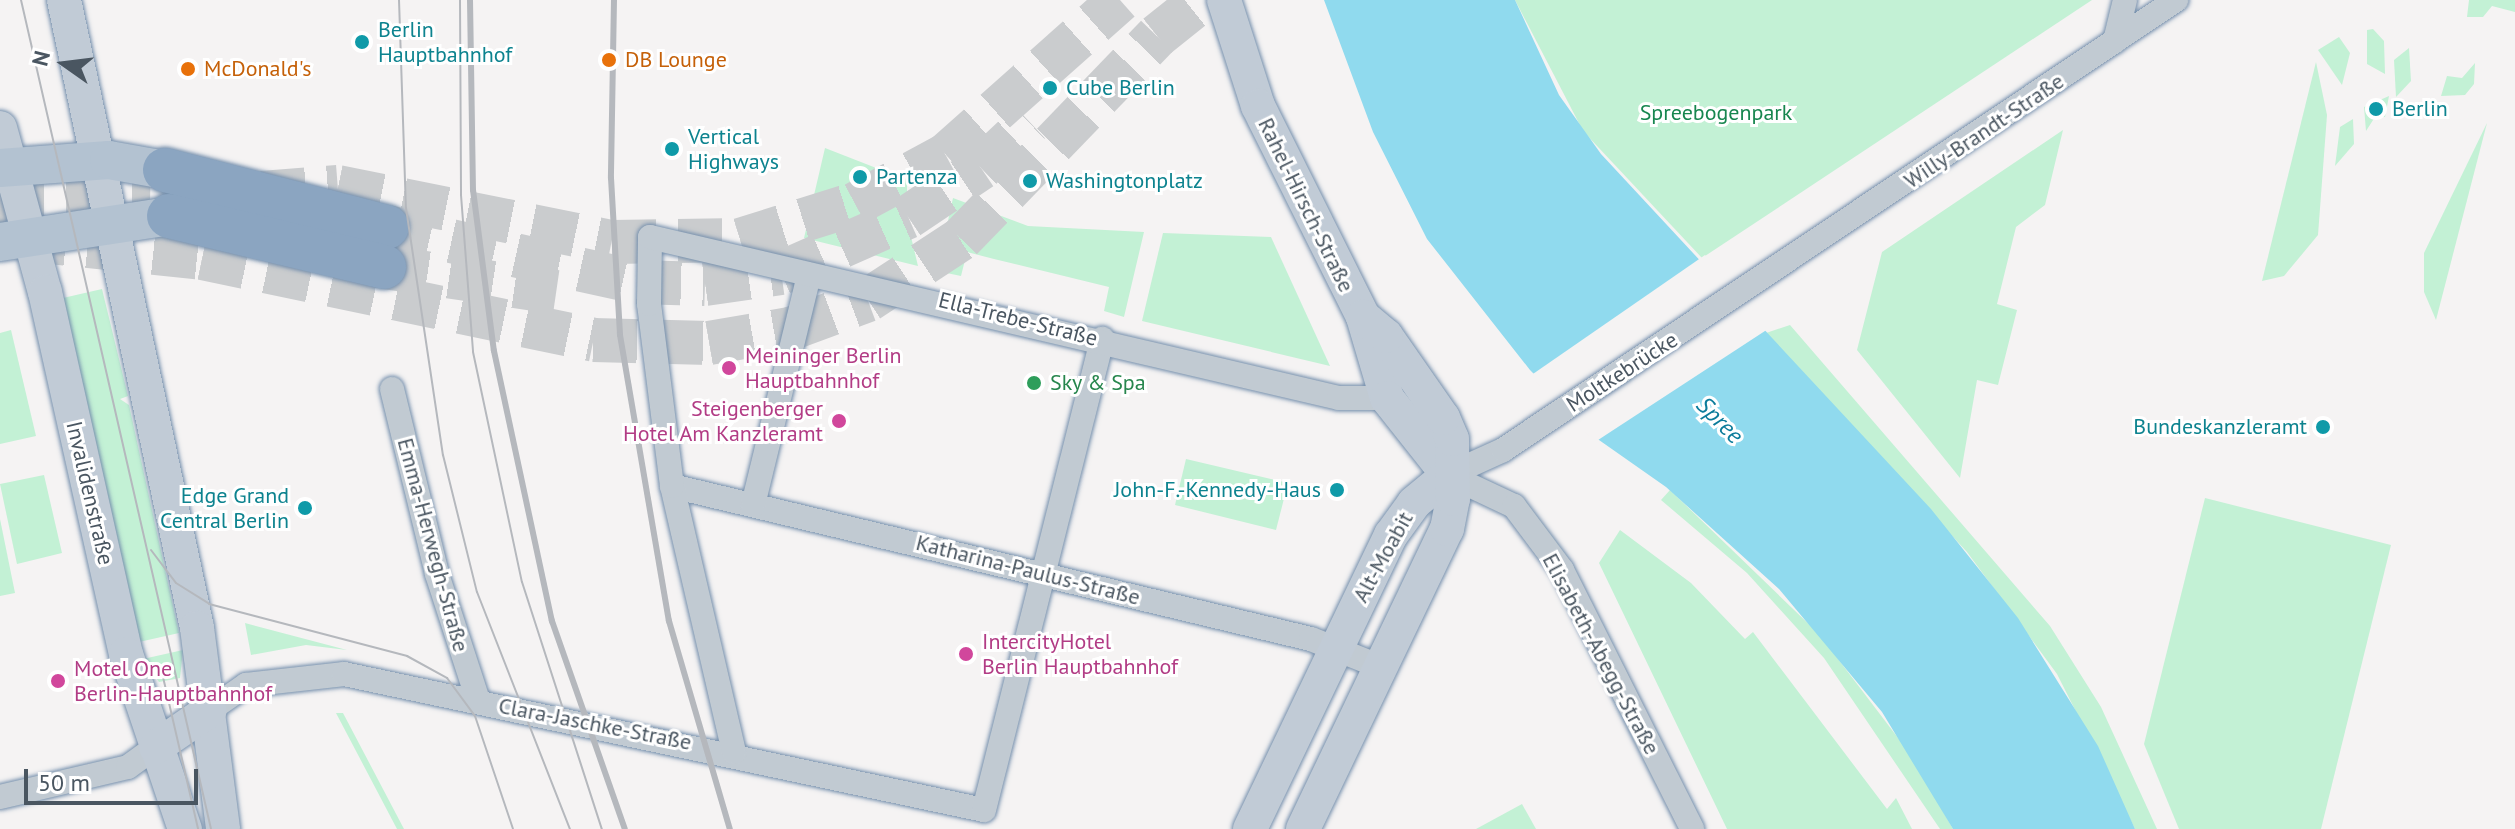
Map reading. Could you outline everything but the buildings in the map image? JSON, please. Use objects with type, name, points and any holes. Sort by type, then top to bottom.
[{"type":"highway","points":[[165,170],[386,247],[169,216]]},
{"type":"main road","points":[[64,0],[114,225],[210,710],[223,829]]},
{"type":"main road","name":"Rahel-Hirsch-Straße","points":[[1224,0],[1286,173],[1363,317],[1387,398],[1448,475]]},
{"type":"main road","name":"Invalidenstraße","points":[[0,128],[15,240],[126,654],[185,829]]},
{"type":"main road","points":[[6,168],[100,161],[165,170]]},
{"type":"main road","points":[[15,240],[169,216]]},
{"type":"main road","name":"Rahel-Hirsch-Straße","points":[[1363,317],[1386,336],[1443,418],[1452,439],[1448,475]]},
{"type":"main road","name":"Alt-Moabit","points":[[1250,829],[1391,535],[1414,503],[1448,475]]},
{"type":"main road","name":"Alt-Moabit","points":[[1303,829],[1447,529],[1448,475]]},
{"type":"main road","points":[[156,747],[210,710]]},
{"type":"street","points":[[2115,41],[2125,0]]},
{"type":"street","name":"Willy-Brandt-Straße","points":[[1791,262],[2176,0]]},
{"type":"street","name":"Ella-Trebe-Straße","points":[[672,486],[649,304],[650,237],[1102,339],[1339,398],[1387,398]]},
{"type":"street","name":"Moltkebrücke","points":[[1448,475],[1521,437],[1791,262]]},
{"type":"street","points":[[753,505],[809,275]]},
{"type":"street","points":[[1042,572],[1102,339]]},
{"type":"street","name":"Emma-Herwegh-Straße","points":[[392,389],[437,574],[478,700]]},
{"type":"street","name":"Elisabeth-Abegg-Straße","points":[[1448,475],[1514,506],[1562,570],[1692,829]]},
{"type":"street","points":[[672,486],[734,752]]},
{"type":"street","name":"Katharina-Paulus-Straße","points":[[672,486],[1042,572],[1337,646],[1381,667]]},
{"type":"street","name":"Clara-Jaschke-Straße","points":[[210,710],[246,685],[308,675],[344,674],[734,752],[984,810],[1042,572]]},
{"type":"street","points":[[0,797],[128,767],[156,747]]},
{"type":"green space","name":"Spreebogenpark","points":[[1515,0],[2092,0],[1702,258],[1583,131]]},
{"type":"green space","points":[[2469,0],[2515,0],[2515,12],[2492,6],[2483,17],[2467,17]]},
{"type":"green space","points":[[2373,29],[2384,41],[2385,74],[2367,64],[2367,30]]},
{"type":"green space","points":[[2339,37],[2350,53],[2342,85],[2318,50]]},
{"type":"green space","points":[[2409,48],[2411,81],[2396,97],[2394,60]]},
{"type":"green space","points":[[2316,62],[2327,115],[2318,235],[2284,276],[2262,281]]},
{"type":"green space","points":[[2475,63],[2474,84],[2465,95],[2441,96],[2447,76],[2462,78]]},
{"type":"green space","points":[[2389,96],[2385,117],[2375,117],[2366,131],[2364,107]]},
{"type":"green space","points":[[2353,119],[2354,144],[2335,166],[2340,127]]},
{"type":"green space","points":[[2487,123],[2436,320],[2424,292],[2424,253]]},
{"type":"green space","points":[[2063,130],[2045,205],[2016,227],[1997,304],[2017,310],[1998,385],[1977,380],[1960,478],[1857,350],[1882,252]]},
{"type":"green space","points":[[825,148],[907,180],[907,220],[918,266],[804,238]]},
{"type":"green space","points":[[953,198],[1028,226],[1144,232],[1124,317],[1104,311],[1109,287],[967,252],[961,276],[937,271]]},
{"type":"green space","points":[[1163,233],[1271,237],[1330,366],[1142,321]]},
{"type":"green space","points":[[102,289],[128,396],[120,399],[129,405],[179,633],[139,642],[63,298]]},
{"type":"green space","points":[[1790,325],[2050,626],[2101,707],[2157,829],[2135,829],[2057,674],[1967,552],[1766,333]]},
{"type":"green space","points":[[11,330],[36,436],[0,444],[0,333]]},
{"type":"green space","points":[[1186,459],[1288,483],[1276,530],[1175,505]]},
{"type":"green space","points":[[44,475],[62,553],[17,564],[0,484]]},
{"type":"green space","points":[[1670,490],[1819,634],[1911,755],[1953,829],[1940,829],[1824,658],[1747,573],[1661,500]]},
{"type":"green space","points":[[2205,498],[2391,545],[2321,829],[2179,829],[2144,744]]},
{"type":"green space","points":[[0,519],[15,593],[0,596]]},
{"type":"green space","points":[[1620,530],[1691,583],[1745,639],[1753,632],[1887,809],[1896,798],[1912,829],[1727,829],[1599,563]]},
{"type":"green space","points":[[245,623],[347,650],[306,645],[251,655]]},
{"type":"green space","points":[[183,650],[180,678],[159,682],[143,659]]},
{"type":"green space","points":[[336,713],[343,713],[404,829],[397,829]]},
{"type":"green space","points":[[1522,804],[1536,829],[1476,829]]},
{"type":"water","name":"Spree","points":[[1324,0],[1515,0],[1559,95],[1601,154],[1931,509],[2018,618],[2098,746],[2135,829],[1953,829],[1882,712],[1779,589],[1666,487],[1599,440],[1530,370],[1427,239],[1373,132]]},
{"type":"pier","points":[[1705,255],[1768,329],[1595,442],[1530,376]]},
{"type":"tunnel","points":[[262,193],[338,187],[612,242],[740,240],[855,204],[946,155],[1120,0]]},
{"type":"tunnel","points":[[22,239],[202,258],[593,340],[709,343],[790,329],[868,300],[961,239],[1157,36],[1202,0]]},
{"type":"tunnel","points":[[387,227],[637,282],[705,284],[781,273],[908,217],[981,168],[1030,122]]},
{"type":"tunnel","points":[[0,201],[150,204]]},
{"type":"tunnel","points":[[384,267],[556,292]]},
{"type":"tram line","points":[[21,0],[211,829]]},
{"type":"tram line","points":[[399,0],[406,208],[443,455],[477,592],[570,829]]},
{"type":"tram line","points":[[460,0],[461,195],[473,352],[522,582],[602,829]]},
{"type":"tram line","points":[[151,550],[176,583],[209,604],[407,656],[447,678],[475,716],[513,829]]},
{"type":"tram line","points":[[163,677],[198,829]]},
{"type":"railway","points":[[470,0],[473,190],[494,351],[552,621],[625,829]]},
{"type":"railway","points":[[614,0],[611,178],[620,335],[669,621],[730,829]]},
{"type":"place","name":"Berlin Hauptbahnhof","points":[[362,42]]},
{"type":"place","name":"DB Lounge","points":[[609,60]]},
{"type":"place","name":"McDonald's","points":[[188,69]]},
{"type":"place","name":"Cube Berlin","points":[[1050,88]]},
{"type":"place","name":"Berlin","points":[[2376,109]]},
{"type":"place","name":"Vertical Highways","points":[[672,149]]},
{"type":"place","name":"Partenza","points":[[860,177]]},
{"type":"place","name":"Washingtonplatz","points":[[1030,181]]},
{"type":"place","name":"Meininger Berlin Hauptbahnhof","points":[[729,368]]},
{"type":"place","name":"Sky & Spa","points":[[1034,383]]},
{"type":"place","name":"Steigenberger Hotel Am Kanzleramt","points":[[839,421]]},
{"type":"place","name":"Bundeskanzleramt","points":[[2323,427]]},
{"type":"place","name":"John-F.-Kennedy-Haus","points":[[1337,490]]},
{"type":"place","name":"Edge Grand Central Berlin","points":[[305,508]]},
{"type":"place","name":"IntercityHotel Berlin Hauptbahnhof","points":[[966,654]]},
{"type":"place","name":"Motel One Berlin-Hauptbahnhof","points":[[58,681]]}]
